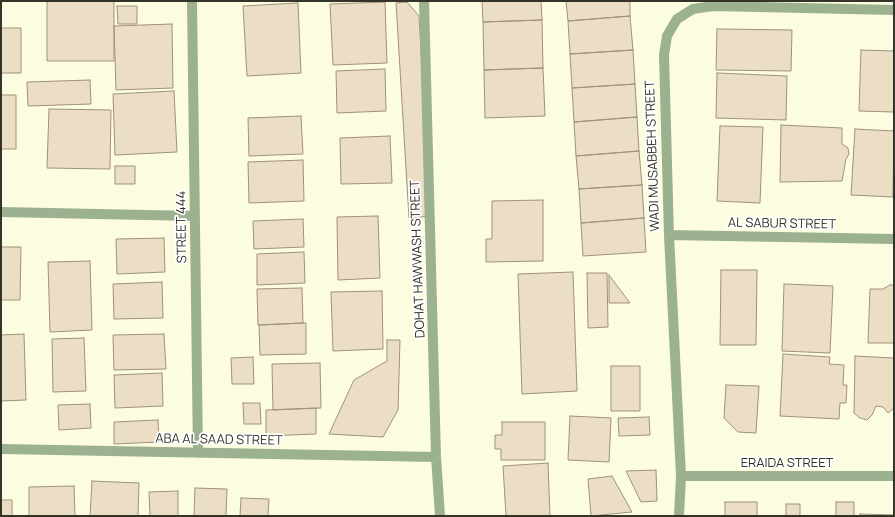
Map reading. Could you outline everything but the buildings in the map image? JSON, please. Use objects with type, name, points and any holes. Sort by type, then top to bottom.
[{"type":"street","name":"STREET 444","points":[[192,1],[198,453]]},
{"type":"street","name":"DOHAT HAWWASH STREET","points":[[424,1],[436,457],[440,516]]},
{"type":"street","name":"WADI MUSABBEH STREET","points":[[679,516],[681,476],[669,235],[664,56],[667,36],[677,19],[693,9],[713,6],[894,10]]},
{"type":"street","points":[[1,212],[195,216]]},
{"type":"street","name":"AL SABUR STREET","points":[[669,235],[894,239]]},
{"type":"street","name":"ABA AL SAAD STREET","points":[[1,449],[436,457]]},
{"type":"street","name":"ERAIDA STREET","points":[[681,476],[894,476]]}]
